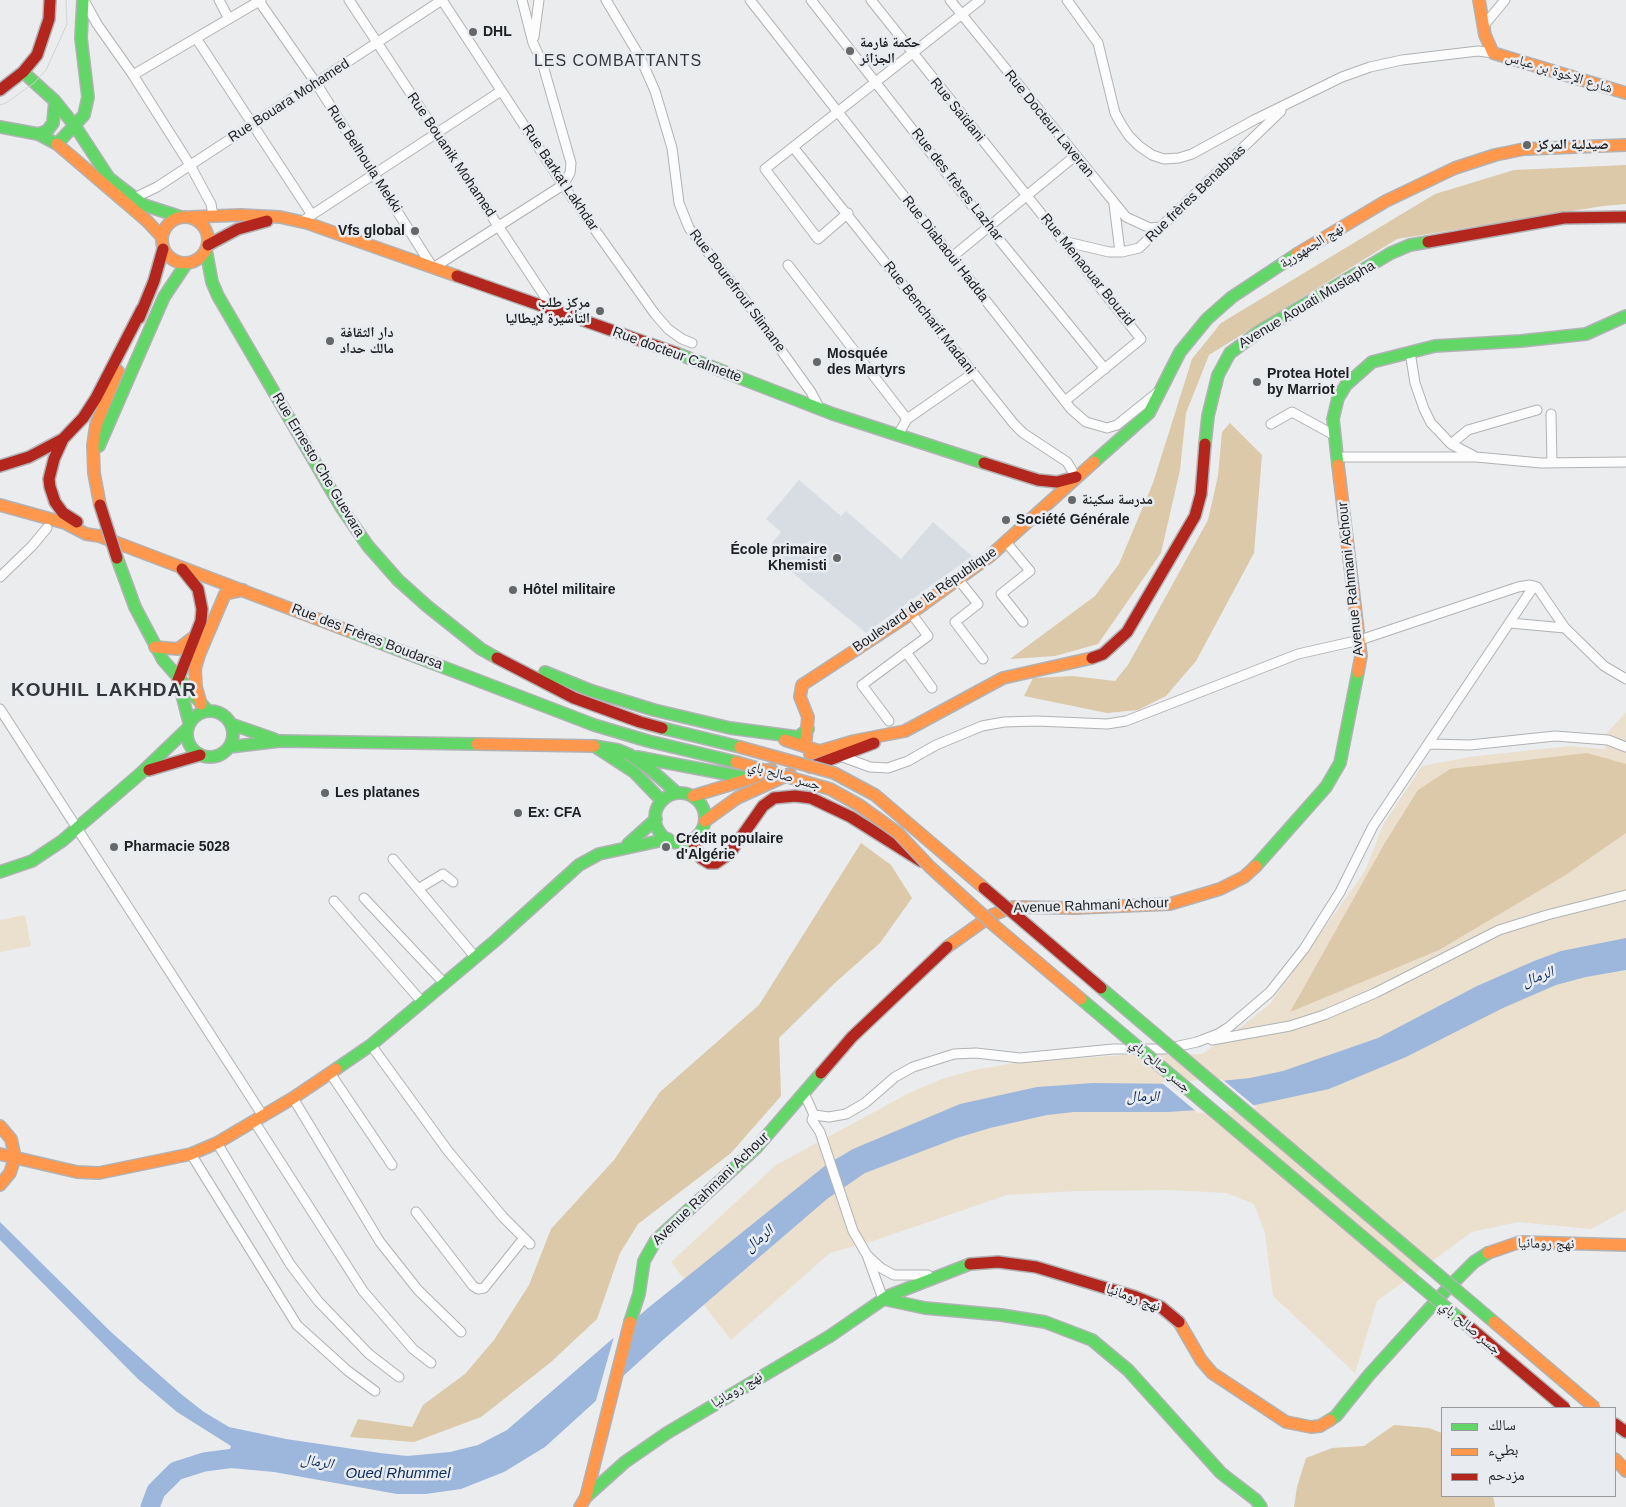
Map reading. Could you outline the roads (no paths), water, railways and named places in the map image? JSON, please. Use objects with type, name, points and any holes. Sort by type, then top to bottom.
[{"type":"main road","points":[[4,87],[23,72],[37,55],[49,19],[50,0]]},
{"type":"main road","points":[[57,144],[84,115],[88,97],[81,38],[84,0]]},
{"type":"main road","points":[[1480,0],[1488,45],[1493,53]]},
{"type":"main road","name":"شارع الإخوة بن عباس","points":[[1493,53],[1626,93]]},
{"type":"main road","points":[[23,72],[55,101],[75,126],[97,163],[109,178],[134,198],[158,211],[198,220],[207,231],[207,248],[199,259],[186,264],[164,298],[110,417],[93,463]]},
{"type":"main road","points":[[38,134],[47,131],[52,123],[55,101]]},
{"type":"main road","points":[[0,127],[38,134],[57,144],[147,221],[161,236],[163,248],[169,258],[186,264]]},
{"type":"main road","name":"نهج الجمهورية","points":[[1076,477],[1130,433],[1149,413],[1164,387],[1180,352],[1206,319],[1232,297],[1311,245],[1401,193],[1455,168],[1495,155],[1524,149],[1626,145]]},
{"type":"main road","name":"Rue docteur Calmette","points":[[186,217],[213,215],[280,218],[301,222],[694,359],[820,410],[1038,480],[1057,482],[1076,477]]},
{"type":"main road","points":[[161,236],[169,222],[186,217]]},
{"type":"main road","name":"Avenue Aouati Mustapha","points":[[693,796],[752,778],[819,751],[854,741],[905,731],[951,704],[1002,678],[1086,660],[1103,654],[1118,642],[1127,632],[1194,516],[1201,494],[1212,394],[1230,352],[1260,331],[1391,253],[1410,245],[1564,218],[1626,217]]},
{"type":"main road","name":"Rue docteur Calmette","points":[[207,248],[238,229],[280,218]]},
{"type":"main road","points":[[163,248],[154,281],[96,425],[92,445],[100,505],[135,607],[155,647],[178,680],[204,707],[221,713],[231,724],[280,741]]},
{"type":"main road","name":"Rue Ernesto Che Guevara","points":[[207,248],[212,282],[218,296],[355,527],[398,580],[481,649],[504,662]]},
{"type":"main road","points":[[99,536],[63,513],[52,495],[49,479],[54,459],[63,439],[91,407],[142,309]]},
{"type":"main road","name":"Avenue Rahmani Achour","points":[[586,1496],[624,1340],[639,1294],[644,1261],[656,1240],[757,1147],[852,1037],[951,943],[992,915],[1013,907],[1028,906],[1074,908],[1170,904],[1220,890],[1254,869],[1326,788],[1337,769],[1344,749],[1359,676],[1360,640],[1333,419],[1338,398],[1346,385],[1372,362],[1410,352],[1435,346],[1570,336],[1598,330],[1626,316]]},
{"type":"main road","points":[[0,466],[29,457],[63,439]]},
{"type":"main road","name":"Boulevard de la République","points":[[808,728],[808,717],[800,697],[802,685],[911,613],[958,579],[1006,542],[1076,477]]},
{"type":"main road","name":"Rue des Frères Boudarsa","points":[[0,505],[65,523],[86,534],[99,536],[243,590],[594,725],[648,741],[736,762]]},
{"type":"main road","points":[[0,515],[64,533],[86,534]]},
{"type":"main road","points":[[178,566],[194,580],[201,598],[201,621],[178,680],[188,726],[189,744],[200,755]]},
{"type":"main road","points":[[204,707],[196,687],[196,669],[199,655],[225,594],[243,590]]},
{"type":"main road","points":[[155,647],[178,649],[191,642],[196,636]]},
{"type":"main road","points":[[504,662],[544,672],[654,710],[730,728],[798,738],[808,728]]},
{"type":"main road","points":[[504,662],[574,698],[612,713],[825,770],[854,782],[875,795],[1594,1407]]},
{"type":"main road","points":[[0,872],[32,861],[78,828],[140,774],[188,726],[204,707]]},
{"type":"main road","points":[[229,747],[232,739],[231,724]]},
{"type":"main road","points":[[786,763],[799,755],[804,747],[808,728]]},
{"type":"main road","points":[[0,1154],[77,1172],[99,1173],[191,1154],[217,1143],[293,1098],[371,1045],[476,958],[579,865],[599,854],[621,848],[668,839],[680,842],[692,840],[698,835],[705,821],[737,798],[777,779],[905,731]]},
{"type":"main road","points":[[760,732],[819,751]]},
{"type":"main road","points":[[140,774],[163,764],[200,755],[216,756],[229,747],[280,741],[594,746],[618,750],[630,755],[649,768],[677,793],[693,796],[702,806],[705,821]]},
{"type":"main road","points":[[594,746],[634,772],[662,801]]},
{"type":"main road","points":[[630,755],[752,778]]},
{"type":"main road","name":"جسر صالح باي","points":[[736,762],[812,782],[845,797],[898,833],[930,867],[996,927],[1561,1406]]},
{"type":"main road","points":[[668,839],[659,830],[656,812],[662,801],[677,793]]},
{"type":"main road","points":[[692,840],[704,861],[716,863],[730,853],[763,806],[781,796],[811,798],[851,817],[930,867]]},
{"type":"main road","points":[[621,848],[640,835],[656,819]]},
{"type":"main road","points":[[0,1126],[11,1139],[15,1156],[10,1173],[2,1183]]},
{"type":"main road","name":"نهج رومانيا","points":[[586,1496],[625,1462],[668,1433],[830,1336],[884,1299],[938,1274],[974,1263],[1008,1263],[1036,1268],[1153,1303],[1176,1319],[1201,1360],[1212,1373],[1286,1422],[1310,1428],[1320,1426],[1336,1416],[1369,1375],[1474,1262],[1493,1250],[1510,1243],[1526,1242],[1626,1245]]},
{"type":"main road","points":[[884,1299],[924,1308],[1002,1315],[1045,1322],[1092,1340],[1128,1370],[1221,1473],[1256,1500],[1261,1507]]},
{"type":"main road","points":[[1570,1388],[1600,1407]]},
{"type":"main road","points":[[1616,1448],[1626,1456]]},
{"type":"main road","points":[[1616,1460],[1626,1471]]},
{"type":"main road","points":[[580,1507],[586,1496]]},
{"type":"street","points":[[84,0],[97,24],[133,74],[190,165],[212,204],[213,215]]},
{"type":"street","points":[[219,0],[229,19]]},
{"type":"street","name":"Rue Bouanik Mohamed","points":[[349,0],[554,310]]},
{"type":"street","name":"Rue Bouara Mohamed","points":[[134,198],[157,187],[442,0]]},
{"type":"street","name":"Rue Barkat Lakhdar","points":[[442,0],[563,184],[655,314],[675,334],[692,343]]},
{"type":"street","points":[[433,268],[563,184],[570,174],[571,163],[542,62],[533,43],[522,0]]},
{"type":"street","points":[[533,43],[539,0]]},
{"type":"street","name":"Rue Bourefrouf Slimane","points":[[606,0],[640,57],[655,90],[672,148],[679,203],[689,228],[812,392],[820,410]]},
{"type":"street","name":"Rue Diabaoui Hadda","points":[[750,0],[1065,402],[1086,422],[1107,428],[1117,425],[1164,387]]},
{"type":"street","name":"Rue des frères Lazhar","points":[[811,0],[988,226],[1105,369]]},
{"type":"street","name":"Rue Saïdani","points":[[871,0],[1026,195]]},
{"type":"street","name":"Rue Docteur Laveran","points":[[950,0],[1126,217],[1141,226],[1150,228],[1162,227]]},
{"type":"street","points":[[848,213],[818,239],[765,168],[980,0]]},
{"type":"street","points":[[1067,0],[1098,43],[1115,113],[1128,136],[1152,155],[1164,159],[1179,158],[1192,154],[1342,77],[1370,67],[1402,60],[1478,52],[1493,53]]},
{"type":"street","points":[[1485,24],[1505,0]]},
{"type":"street","points":[[133,74],[260,1]]},
{"type":"street","name":"Rue Belhoula Mekki","points":[[260,1],[316,83],[433,268]]},
{"type":"street","points":[[196,38],[312,215]]},
{"type":"street","points":[[301,222],[501,91]]},
{"type":"street","name":"Rue frères Benabbas","points":[[1063,241],[1120,252],[1139,248],[1286,106]]},
{"type":"street","name":"Rue Bencharif Madani","points":[[793,147],[848,213],[972,374],[1023,433],[1067,462],[1076,477]]},
{"type":"street","points":[[952,257],[1075,156]]},
{"type":"street","name":"Rue Menaouar Bouzid","points":[[1026,195],[1141,339],[1065,402]]},
{"type":"street","points":[[1114,204],[1120,252]]},
{"type":"street","points":[[788,265],[907,419]]},
{"type":"street","points":[[1410,352],[1415,382],[1424,410],[1439,434],[1451,444],[1476,457]]},
{"type":"street","points":[[898,435],[907,419],[972,374]]},
{"type":"street","points":[[1451,444],[1468,430],[1537,410]]},
{"type":"street","points":[[1271,424],[1292,412],[1334,435]]},
{"type":"street","points":[[1551,414],[1552,463]]},
{"type":"street","points":[[1337,457],[1476,457],[1552,463],[1626,462]]},
{"type":"street","points":[[0,577],[32,546],[47,528]]},
{"type":"street","points":[[1006,542],[1030,571],[1001,594],[1023,622]]},
{"type":"street","points":[[958,579],[978,604],[955,622],[983,659]]},
{"type":"street","points":[[1196,1042],[1218,1034],[1270,992],[1304,949],[1340,892],[1373,826],[1430,744],[1534,586]]},
{"type":"street","points":[[819,751],[842,756],[870,767],[888,768],[908,761],[936,745],[982,726],[1004,722],[1037,721],[1107,724],[1126,721],[1298,654],[1360,640],[1506,590],[1534,586],[1543,593],[1564,628],[1604,666],[1626,679]]},
{"type":"street","points":[[889,721],[862,685],[928,636],[911,613]]},
{"type":"street","points":[[1510,623],[1564,628]]},
{"type":"street","points":[[906,652],[932,688]]},
{"type":"street","points":[[1615,673],[1626,674]]},
{"type":"street","points":[[0,708],[78,828],[259,1118],[363,1291],[413,1349],[430,1363]]},
{"type":"street","points":[[1430,744],[1470,745],[1555,736],[1608,740],[1626,747]]},
{"type":"street","points":[[393,859],[476,958]]},
{"type":"street","points":[[418,888],[443,874],[452,882]]},
{"type":"street","points":[[814,1115],[829,1117],[846,1114],[865,1103],[895,1077],[913,1067],[954,1054],[976,1053],[1020,1058],[1113,1049],[1166,1049],[1290,1026],[1324,1015],[1376,993],[1499,930],[1547,915],[1626,895]]},
{"type":"street","points":[[364,898],[444,983]]},
{"type":"street","points":[[334,901],[422,1002]]},
{"type":"street","points":[[371,1045],[448,1151],[527,1241],[484,1288],[478,1289],[473,1286],[416,1212]]},
{"type":"street","points":[[330,1073],[392,1164]]},
{"type":"street","points":[[804,1093],[814,1115],[812,1120],[820,1132],[853,1231],[867,1255],[884,1299]]},
{"type":"street","points":[[293,1098],[380,1242],[418,1290],[461,1332]]},
{"type":"street","points":[[217,1143],[290,1264],[318,1301],[369,1354],[399,1378]]},
{"type":"street","points":[[191,1154],[297,1325],[375,1391]]},
{"type":"street","points":[[867,1255],[882,1268],[894,1275],[938,1274]]},
{"type":"water","name":"Oued Rhummel","points":[[1626,938],[1626,970],[1586,977],[1556,985],[1503,1008],[1406,1057],[1329,1089],[1246,1107],[1167,1112],[1074,1112],[1047,1115],[990,1128],[957,1138],[865,1173],[827,1199],[664,1339],[545,1447],[504,1472],[461,1489],[426,1494],[397,1494],[274,1472],[219,1467],[219,1454],[229,1453],[231,1446],[177,1412],[138,1379],[0,1240],[0,1222],[111,1332],[181,1394],[204,1412],[229,1427],[286,1439],[380,1453],[407,1456],[450,1452],[478,1445],[507,1430],[648,1308],[826,1165],[853,1149],[960,1104],[1037,1087],[1093,1083],[1191,1084],[1250,1078],[1283,1071],[1378,1038],[1477,986],[1534,961],[1561,951]]},
{"type":"waterway","points":[[150,1507],[156,1491],[176,1471],[204,1462],[242,1457]]},
{"type":"tram line","points":[[0,105],[6,103],[34,83],[46,70],[67,24],[66,0]]},
{"type":"place","name":"DHL","points":[[473,32]]},
{"type":"place","name":"حكمة فارمة الجزائر","points":[[850,51]]},
{"type":"place","name":"صيدلية المركز","points":[[1527,145]]},
{"type":"place","name":"Vfs global","points":[[415,231]]},
{"type":"place","name":"مركز طلب التأشيرة لإيطاليا","points":[[600,311]]},
{"type":"place","name":"دار الثقافة مالك حداد","points":[[330,341]]},
{"type":"place","name":"Mosquée des Martyrs","points":[[817,362]]},
{"type":"place","name":"Protea Hotel by Marriot","points":[[1257,382]]},
{"type":"place","name":"مدرسة سكينة","points":[[1072,500]]},
{"type":"place","name":"Société Générale","points":[[1006,520]]},
{"type":"place","name":"École primaire Khemisti","points":[[837,558]]},
{"type":"place","name":"Hôtel militaire","points":[[513,590]]},
{"type":"place","name":"Les platanes","points":[[325,793]]},
{"type":"place","name":"Ex: CFA","points":[[518,813]]},
{"type":"place","name":"Pharmacie 5028","points":[[114,847]]},
{"type":"place","name":"Crédit populaire d'Algérie","points":[[666,847]]},
{"type":"district","name":"LES COMBATTANTS","points":[[618,62]]},
{"type":"district","name":"KOUHIL LAKHDAR","points":[[104,691]]},
{"type":"water label","name":"الرمال","points":[[1538,977]]},
{"type":"water label","name":"الرمال","points":[[1143,1097]]},
{"type":"water label","name":"الرمال","points":[[759,1239]]},
{"type":"water label","name":"الرمال","points":[[317,1462]]}]
